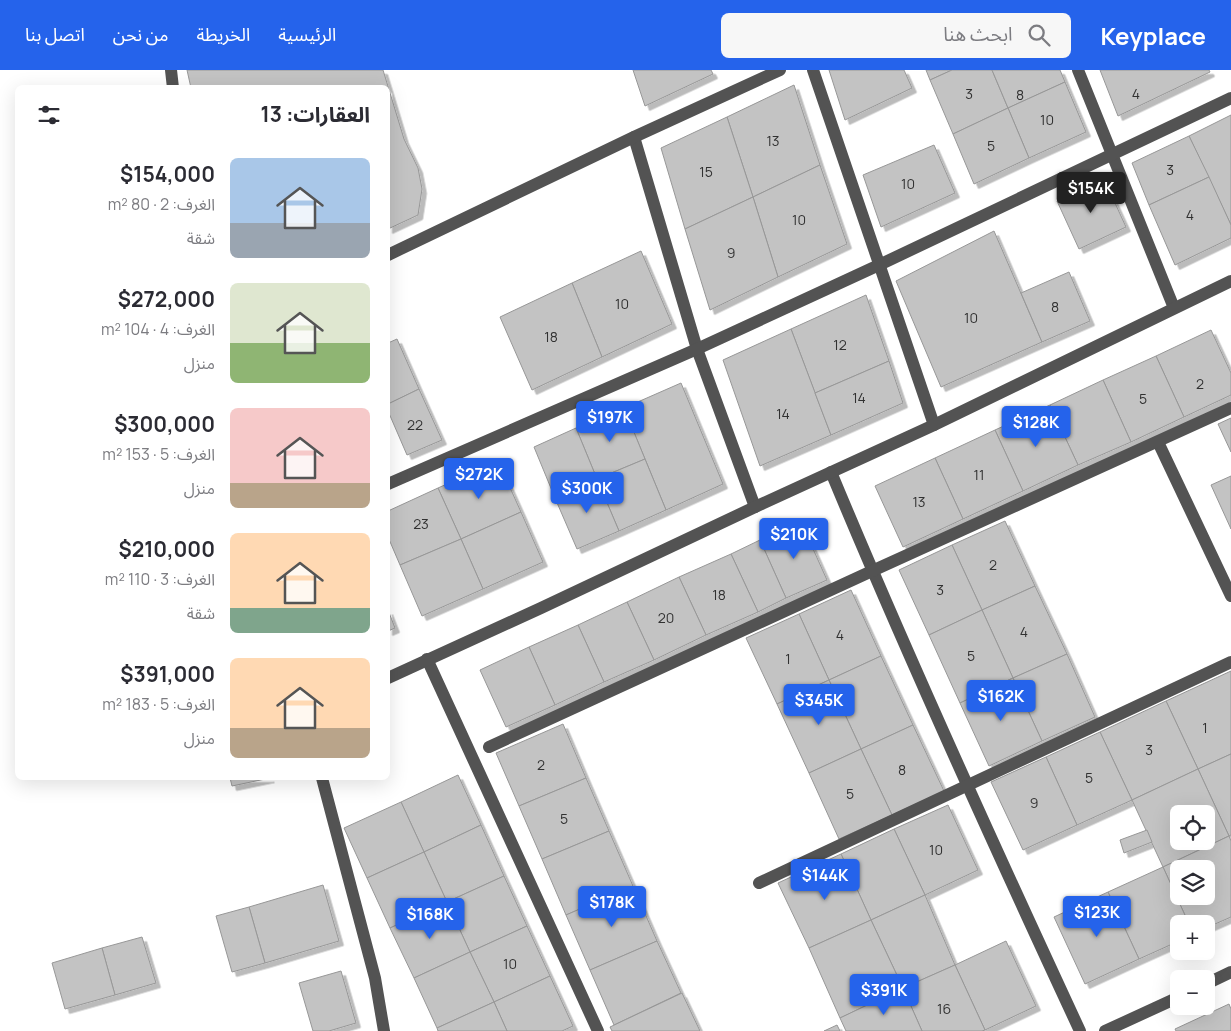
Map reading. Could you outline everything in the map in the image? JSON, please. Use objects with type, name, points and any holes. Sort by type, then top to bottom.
[{"type":"street","points":[[172,70],[173,85]]},
{"type":"street","points":[[390,255],[634,137],[780,70]]},
{"type":"street","points":[[813,70],[934,425]]},
{"type":"street","points":[[1078,70],[1174,308]]},
{"type":"street","points":[[390,483],[697,349],[880,265],[1231,98]]},
{"type":"street","points":[[634,137],[697,349],[755,507]]},
{"type":"street","points":[[390,677],[934,425],[1231,281]]},
{"type":"street","points":[[489,747],[1231,408]]},
{"type":"street","points":[[1158,442],[1231,596]]},
{"type":"street","points":[[830,472],[985,826],[1080,1031]]},
{"type":"street","points":[[427,660],[598,1031]]},
{"type":"street","points":[[759,883],[1231,662]]},
{"type":"street","points":[[323,780],[375,978],[384,1031]]},
{"type":"street","points":[[1215,980],[1231,972]]},
{"type":"street","points":[[1105,1031],[1170,1001]]},
{"type":"building","points":[[187,70],[383,70],[388,85],[190,85]]},
{"type":"building","points":[[633,70],[711,70],[713,74],[645,106]]},
{"type":"building","points":[[829,70],[904,70],[912,88],[845,120]]},
{"type":"building","points":[[926,70],[952,70],[930,80]]},
{"type":"building","points":[[952,70],[992,70],[1008,108],[953,134],[930,80]]},
{"type":"building","points":[[992,70],[1060,70],[1065,82],[1008,108]]},
{"type":"building","points":[[1100,70],[1209,70],[1210,72],[1118,116]]},
{"type":"building","points":[[1065,82],[1086,132],[1029,158],[1008,108]]},
{"type":"building","points":[[794,85],[820,165],[753,197],[727,117]]},
{"type":"building","points":[[390,93],[404,139],[418,168],[422,189],[418,215],[390,228]]},
{"type":"building","points":[[1008,108],[1029,158],[974,184],[953,134]]},
{"type":"building","points":[[1231,115],[1231,225],[1189,136]]},
{"type":"building","points":[[727,117],[753,197],[685,229],[661,148]]},
{"type":"building","points":[[1189,136],[1209,177],[1149,205],[1132,163]]},
{"type":"building","points":[[934,145],[955,193],[881,227],[863,175]]},
{"type":"building","points":[[820,165],[847,244],[778,277],[753,197]]},
{"type":"building","points":[[1209,177],[1231,225],[1231,238],[1175,265],[1149,205]]},
{"type":"building","points":[[1104,179],[1126,227],[1079,249],[1057,201]]},
{"type":"building","points":[[753,197],[778,277],[710,310],[685,229]]},
{"type":"building","points":[[994,231],[1042,342],[941,387],[896,281]]},
{"type":"building","points":[[641,251],[672,324],[602,357],[572,283]]},
{"type":"building","points":[[1069,272],[1090,321],[1042,342],[1021,293]]},
{"type":"building","points":[[572,283],[602,357],[532,390],[500,317]]},
{"type":"building","points":[[866,295],[889,361],[815,393],[791,329]]},
{"type":"building","points":[[791,329],[831,435],[760,466],[723,360]]},
{"type":"building","points":[[1211,330],[1231,373],[1231,395],[1184,417],[1156,356]]},
{"type":"building","points":[[397,339],[419,389],[390,403],[390,342]]},
{"type":"building","points":[[1156,356],[1184,417],[1131,442],[1103,380]]},
{"type":"building","points":[[889,361],[903,403],[831,435],[815,393]]},
{"type":"building","points":[[1103,380],[1131,442],[1078,465],[1050,405]]},
{"type":"building","points":[[681,383],[723,484],[666,510],[624,408]]},
{"type":"building","points":[[419,389],[442,440],[407,455],[390,416],[390,403]]},
{"type":"building","points":[[1050,405],[1078,465],[1023,491],[995,430]]},
{"type":"building","points":[[624,408],[645,459],[597,479],[576,428]]},
{"type":"building","points":[[1231,418],[1231,452],[1218,424]]},
{"type":"building","points":[[576,428],[597,479],[555,498],[534,447]]},
{"type":"building","points":[[995,430],[1023,491],[963,519],[935,458]]},
{"type":"building","points":[[935,458],[963,519],[903,547],[875,486]]},
{"type":"building","points":[[645,459],[666,510],[619,531],[597,479]]},
{"type":"building","points":[[498,461],[521,512],[461,539],[438,488]]},
{"type":"building","points":[[1231,476],[1231,529],[1211,485]]},
{"type":"building","points":[[597,479],[619,531],[577,549],[555,498]]},
{"type":"building","points":[[438,488],[461,539],[400,565],[390,542],[390,510]]},
{"type":"building","points":[[521,512],[543,562],[483,589],[461,539]]},
{"type":"building","points":[[1005,521],[1035,586],[982,610],[952,545]]},
{"type":"building","points":[[801,522],[827,580],[786,598],[760,540]]},
{"type":"building","points":[[461,539],[483,589],[422,616],[400,565]]},
{"type":"building","points":[[760,540],[786,598],[758,612],[731,554]]},
{"type":"building","points":[[952,545],[982,610],[929,635],[899,570]]},
{"type":"building","points":[[731,554],[758,612],[706,635],[679,577]]},
{"type":"building","points":[[679,577],[706,635],[654,660],[627,602]]},
{"type":"building","points":[[1035,586],[1067,654],[1013,678],[982,610]]},
{"type":"building","points":[[851,590],[881,656],[829,680],[799,614]]},
{"type":"building","points":[[627,602],[654,660],[604,682],[578,625]]},
{"type":"building","points":[[982,610],[1013,678],[960,703],[929,635]]},
{"type":"building","points":[[799,614],[829,680],[777,704],[746,638]]},
{"type":"building","points":[[390,615],[395,628],[390,630]]},
{"type":"building","points":[[578,625],[604,682],[555,705],[529,647]]},
{"type":"building","points":[[529,647],[555,705],[506,727],[480,670]]},
{"type":"building","points":[[1067,654],[1095,717],[1042,741],[1013,678]]},
{"type":"building","points":[[881,656],[913,725],[861,749],[829,680]]},
{"type":"building","points":[[1231,671],[1231,754],[1198,769],[1166,701]]},
{"type":"building","points":[[1013,678],[1042,741],[989,766],[960,703]]},
{"type":"building","points":[[829,680],[861,749],[809,773],[777,704]]},
{"type":"building","points":[[1166,701],[1198,769],[1132,800],[1100,732]]},
{"type":"building","points":[[563,724],[586,778],[519,806],[496,753]]},
{"type":"building","points":[[913,725],[944,791],[892,815],[861,749]]},
{"type":"building","points":[[1100,732],[1132,800],[1077,825],[1046,757]]},
{"type":"building","points":[[861,749],[892,815],[839,839],[809,773]]},
{"type":"building","points":[[1231,754],[1231,835],[1229,836],[1215,805],[1198,769]]},
{"type":"building","points":[[1046,757],[1077,825],[1023,850],[991,782]]},
{"type":"building","points":[[1198,769],[1215,805],[1170,805],[1170,850],[1199,850],[1178,860],[1170,860],[1170,864],[1163,867],[1132,800]]},
{"type":"building","points":[[458,775],[481,825],[424,852],[401,802]]},
{"type":"building","points":[[586,778],[609,831],[542,859],[519,806]]},
{"type":"building","points":[[230,780],[260,780],[232,786]]},
{"type":"building","points":[[401,802],[424,852],[367,878],[344,828]]},
{"type":"building","points":[[948,805],[978,870],[925,895],[894,829]]},
{"type":"building","points":[[1215,806],[1229,836],[1215,843]]},
{"type":"building","points":[[481,825],[504,876],[447,902],[424,852]]},
{"type":"building","points":[[894,829],[925,895],[871,920],[841,854]]},
{"type":"building","points":[[1147,830],[1152,842],[1124,853],[1120,840]]},
{"type":"building","points":[[609,831],[633,886],[566,915],[542,859]]},
{"type":"building","points":[[1229,836],[1231,841],[1231,917],[1215,924],[1215,915],[1185,915],[1180,905],[1215,905],[1215,860],[1178,860],[1199,850],[1215,850],[1215,843]]},
{"type":"building","points":[[424,852],[447,902],[390,928],[367,878]]},
{"type":"building","points":[[841,854],[871,920],[809,948],[778,883]]},
{"type":"building","points":[[1170,864],[1170,882],[1163,867]]},
{"type":"building","points":[[1163,867],[1170,882],[1170,905],[1180,905],[1185,915],[1170,915],[1170,945],[1139,959],[1108,892]]},
{"type":"building","points":[[504,876],[527,926],[470,952],[447,902]]},
{"type":"building","points":[[323,885],[339,941],[265,963],[249,907]]},
{"type":"building","points":[[633,886],[657,941],[590,970],[566,915]]},
{"type":"building","points":[[1108,892],[1139,959],[1085,984],[1054,917]]},
{"type":"building","points":[[925,895],[955,965],[903,988],[871,920]]},
{"type":"building","points":[[447,902],[470,952],[414,978],[390,928]]},
{"type":"building","points":[[249,907],[265,963],[232,972],[216,916]]},
{"type":"building","points":[[871,920],[903,988],[840,1018],[809,948]]},
{"type":"building","points":[[527,926],[550,976],[494,1002],[470,952]]},
{"type":"building","points":[[142,937],[156,983],[115,995],[102,948]]},
{"type":"building","points":[[657,941],[681,993],[614,1025],[590,970]]},
{"type":"building","points":[[1006,941],[1036,1006],[985,1030],[955,965]]},
{"type":"building","points":[[102,948],[115,995],[65,1009],[52,963]]},
{"type":"building","points":[[470,952],[494,1002],[437,1028],[414,978]]},
{"type":"building","points":[[955,965],[985,1030],[922,1031],[903,988]]},
{"type":"building","points":[[341,971],[356,1023],[329,1031],[313,1031],[299,983]]},
{"type":"building","points":[[550,976],[573,1026],[562,1031],[507,1031],[494,1002]]},
{"type":"building","points":[[903,988],[922,1031],[846,1031],[840,1018]]},
{"type":"building","points":[[682,993],[700,1031],[612,1031],[610,1027]]},
{"type":"building","points":[[494,1002],[507,1031],[438,1031],[437,1028]]},
{"type":"building","points":[[1229,1004],[1231,1009],[1231,1031],[1176,1031],[1175,1029],[1205,1015],[1215,1015],[1215,1010]]},
{"type":"building","points":[[837,1025],[840,1031],[824,1031]]}]
